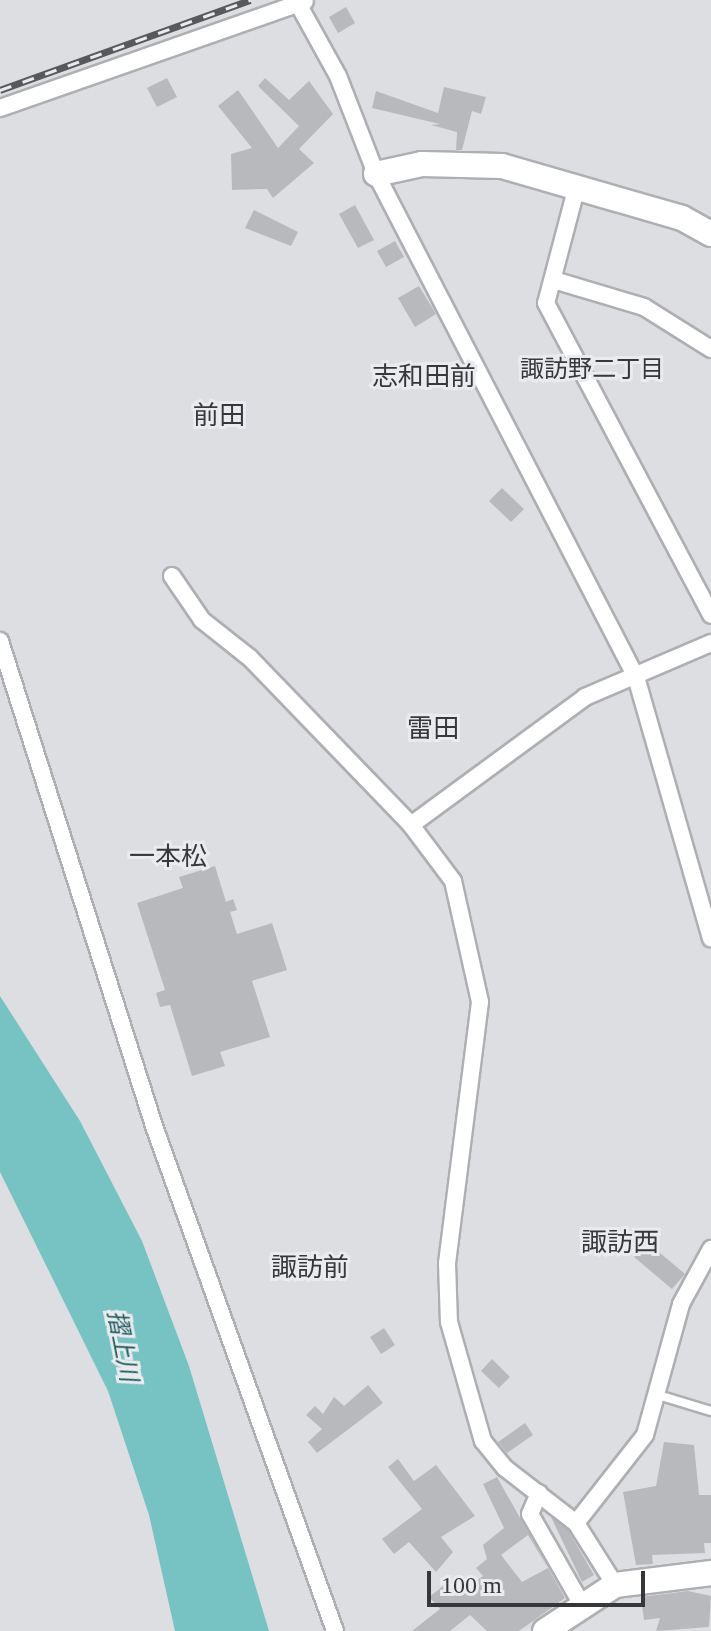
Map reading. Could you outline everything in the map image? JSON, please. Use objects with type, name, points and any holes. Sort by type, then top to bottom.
[{"type":"street","points":[[0,108],[300,1],[338,76],[376,174],[636,677],[711,938]]},
{"type":"street","points":[[376,174],[422,164],[502,166],[577,186],[711,234]]},
{"type":"street","points":[[577,186],[557,281],[546,303],[711,615]]},
{"type":"street","points":[[557,281],[644,307],[711,349]]},
{"type":"street","points":[[172,576],[202,620],[250,658],[411,825],[453,881],[480,1002],[447,1263],[449,1322],[483,1441],[576,1523],[615,1585]]},
{"type":"street","points":[[0,641],[154,1126],[335,1631]]},
{"type":"street","points":[[411,825],[585,697],[711,643]]},
{"type":"street","points":[[576,1523],[645,1435],[681,1304],[711,1249]]},
{"type":"street","points":[[539,1493],[530,1514],[581,1603]]},
{"type":"street","points":[[545,1631],[581,1603],[615,1585],[711,1573]]},
{"type":"lane","points":[[655,1394],[711,1411]]},
{"type":"water","name":"摺上川","points":[[0,996],[80,1121],[142,1241],[189,1366],[269,1631],[175,1631],[149,1515],[108,1391],[0,1172]]},
{"type":"building","points":[[346,7],[355,23],[338,33],[329,17]]},
{"type":"building","points":[[167,78],[177,97],[157,107],[147,88]]},
{"type":"building","points":[[265,78],[289,100],[309,81],[333,114],[299,149],[314,163],[273,198],[267,189],[232,190],[231,154],[252,148],[218,106],[238,90],[278,148],[299,126],[258,86]]},
{"type":"building","points":[[444,87],[486,97],[481,114],[472,111],[462,150],[456,150],[457,132],[431,125],[440,124],[372,108],[376,91],[438,113]]},
{"type":"building","points":[[355,205],[374,240],[358,248],[339,214]]},
{"type":"building","points":[[254,210],[298,232],[291,246],[245,228]]},
{"type":"building","points":[[395,241],[404,257],[386,267],[377,251]]},
{"type":"building","points":[[419,286],[436,314],[415,327],[398,298]]},
{"type":"building","points":[[502,488],[524,509],[511,522],[489,501]]},
{"type":"building","points":[[215,866],[226,902],[233,899],[237,910],[230,912],[237,934],[272,923],[287,970],[252,981],[270,1037],[220,1052],[225,1066],[192,1076],[170,1005],[160,1007],[156,993],[165,990],[137,903],[183,888],[179,877]]},
{"type":"building","points":[[647,1242],[685,1274],[672,1289],[634,1257]]},
{"type":"building","points":[[384,1328],[395,1345],[381,1354],[370,1337]]},
{"type":"building","points":[[492,1359],[510,1377],[499,1388],[481,1371]]},
{"type":"building","points":[[368,1385],[383,1403],[317,1453],[308,1442],[322,1429],[306,1415],[315,1406],[323,1414],[334,1397],[344,1406]]},
{"type":"building","points":[[525,1423],[533,1435],[507,1453],[498,1442]]},
{"type":"building","points":[[664,1442],[694,1445],[699,1495],[711,1495],[711,1543],[704,1543],[705,1553],[652,1555],[653,1564],[636,1565],[623,1492],[656,1486]]},
{"type":"building","points":[[398,1459],[414,1481],[436,1465],[475,1516],[441,1537],[453,1552],[436,1572],[409,1542],[394,1554],[382,1539],[422,1509],[388,1467]]},
{"type":"building","points":[[497,1477],[565,1598],[519,1631],[487,1631],[470,1615],[450,1631],[412,1631],[440,1609],[429,1597],[451,1580],[461,1593],[483,1576],[476,1568],[487,1559],[483,1545],[504,1528],[483,1484]],"holes":[[[528,1535],[548,1568],[522,1582],[501,1555]]]},
{"type":"building","points":[[551,1517],[568,1530],[594,1575],[582,1582]]},
{"type":"building","points":[[688,1591],[711,1596],[709,1627],[656,1631],[660,1618],[644,1620],[641,1597]]},
{"type":"railway","points":[[0,90],[250,0]]},
{"type":"district","name":"諏訪野二丁目","points":[[592,370]]},
{"type":"district","name":"志和田前","points":[[424,377]]},
{"type":"district","name":"前田","points":[[219,416]]},
{"type":"district","name":"雷田","points":[[433,729]]},
{"type":"district","name":"一本松","points":[[168,857]]},
{"type":"district","name":"諏訪西","points":[[620,1243]]},
{"type":"district","name":"諏訪前","points":[[310,1268]]}]
